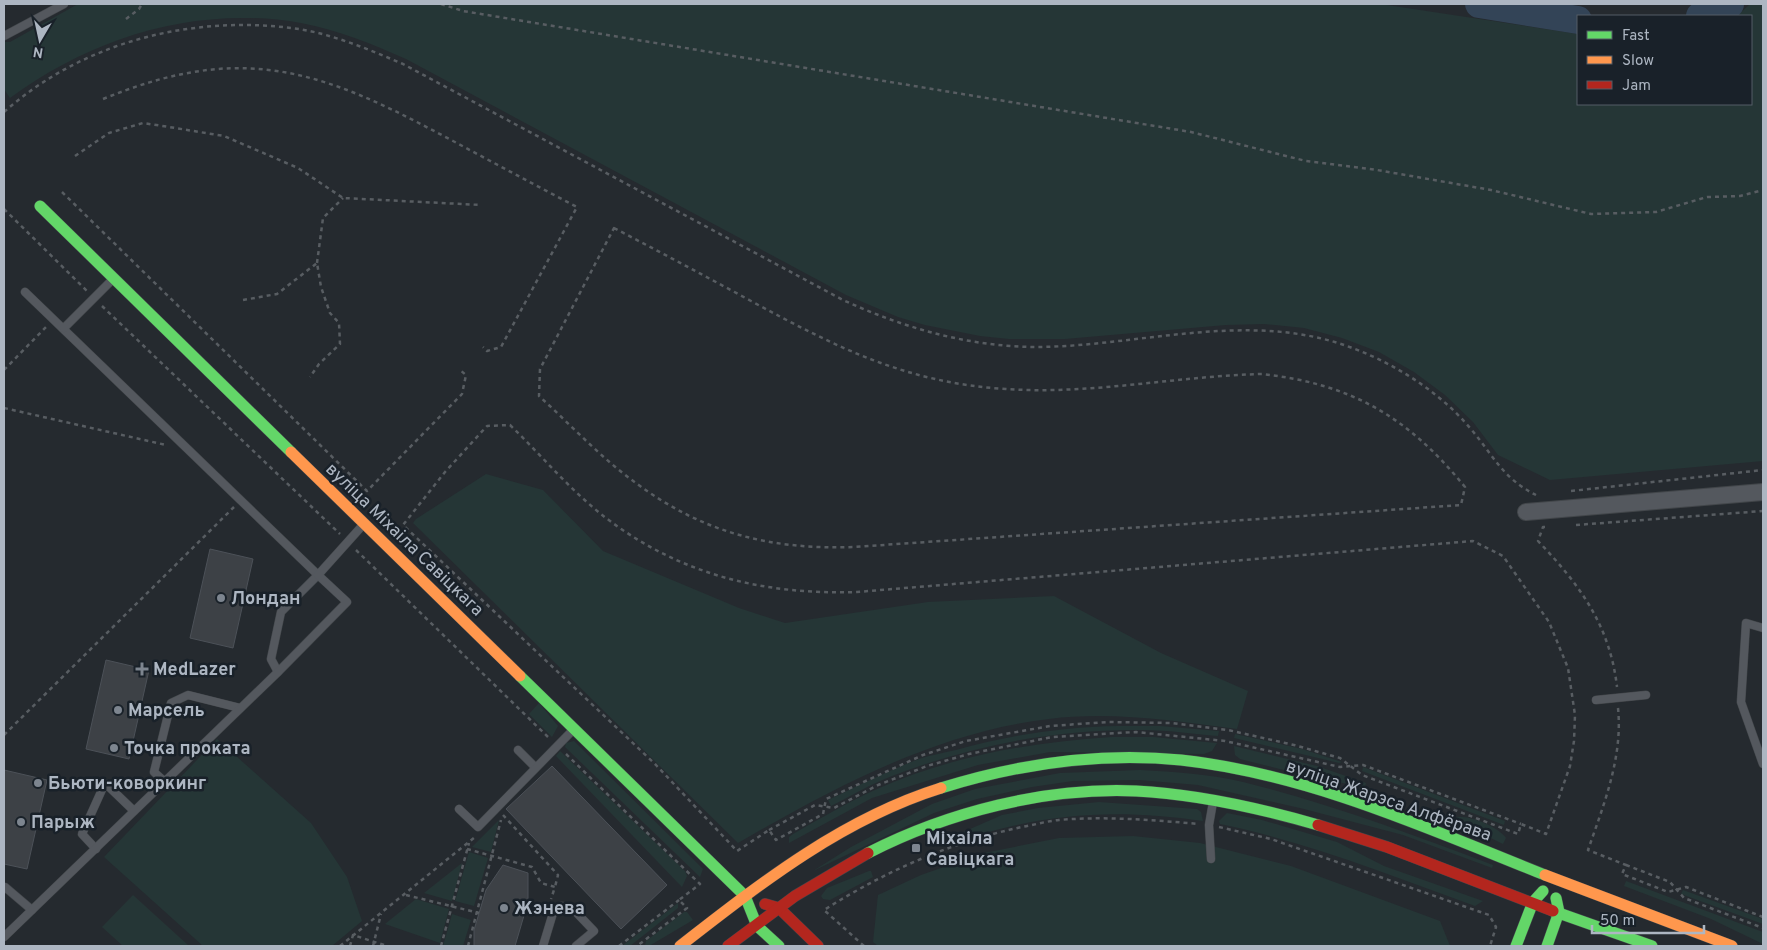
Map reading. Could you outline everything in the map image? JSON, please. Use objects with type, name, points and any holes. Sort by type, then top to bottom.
[{"type":"main road","name":"вуліца Міхаіла Савіцкага","points":[[40,206],[745,896],[757,926],[779,946]]},
{"type":"main road","name":"вуліца Жарэса Алфёрава","points":[[680,946],[790,863],[830,838],[886,809],[930,791],[969,779],[1051,762],[1130,758],[1179,760],[1223,766],[1354,802],[1732,946]]},
{"type":"main road","points":[[728,946],[757,926],[778,908],[846,865],[901,837],[981,811],[1060,794],[1134,791],[1214,799],[1279,814],[1343,833],[1441,867],[1652,946]]},
{"type":"main road","points":[[1516,946],[1533,902],[1553,879]]},
{"type":"main road","points":[[1547,946],[1559,912],[1553,879]]},
{"type":"main road","name":"вуліца Міхаіла Савіцкага","points":[[745,896],[778,908],[818,946]]},
{"type":"street","points":[[1526,512],[1763,492]]},
{"type":"lane","points":[[4,36],[64,4]]},
{"type":"lane","points":[[64,328],[114,278]]},
{"type":"lane","points":[[4,937],[278,672],[347,602],[25,292]]},
{"type":"lane","points":[[278,672],[271,660],[281,612],[364,523]]},
{"type":"lane","points":[[1763,628],[1746,623],[1741,702],[1763,764]]},
{"type":"lane","points":[[1596,700],[1646,695]]},
{"type":"lane","points":[[164,782],[154,772],[171,704],[188,696],[240,708]]},
{"type":"lane","points":[[460,809],[478,827],[574,729]]},
{"type":"lane","points":[[518,750],[535,767]]},
{"type":"lane","points":[[96,849],[82,834],[105,783],[134,811]]},
{"type":"lane","points":[[1211,859],[1209,825],[1214,799]]},
{"type":"lane","points":[[4,889],[5,887],[32,910]]},
{"type":"lane","points":[[543,946],[553,913],[561,906],[571,906],[594,931],[576,946]]},
{"type":"path","points":[[126,19],[139,9],[142,4]]},
{"type":"path","points":[[442,4],[463,11],[1191,132],[1306,161],[1377,170],[1491,190],[1591,214],[1656,212],[1707,197],[1740,196],[1763,190]]},
{"type":"path","points":[[4,112],[37,86],[84,59],[136,39],[190,28],[236,25],[300,29],[354,43],[403,64],[843,300],[878,316],[923,331],[979,342],[1037,347],[1227,331],[1264,330],[1302,334],[1340,344],[1376,358],[1411,377],[1442,400],[1469,426],[1508,478],[1535,495],[1545,494]]},
{"type":"path","points":[[103,99],[149,81],[196,71],[244,68],[292,73],[340,85],[384,104],[577,207],[501,347],[487,351],[483,347]]},
{"type":"path","points":[[75,156],[109,133],[143,123],[169,126],[224,136],[298,168],[342,198],[481,205]]},
{"type":"path","points":[[62,192],[367,491],[462,394],[466,375],[460,370]]},
{"type":"path","points":[[310,377],[319,364],[340,344],[339,323],[330,313],[321,287],[317,263],[323,218],[342,198]]},
{"type":"path","points":[[4,209],[700,884],[619,946]]},
{"type":"path","points":[[614,228],[845,350],[904,371],[942,381],[974,386],[1036,391],[1262,374],[1295,378],[1327,386],[1358,398],[1386,414],[1439,455],[1465,487],[1460,505],[819,548],[786,546],[721,530],[661,501],[634,482],[539,396],[540,369],[614,228]]},
{"type":"path","points":[[244,300],[277,294],[317,263]]},
{"type":"path","points":[[4,370],[54,319]]},
{"type":"path","points":[[4,408],[190,450]]},
{"type":"path","points":[[738,851],[656,765],[403,525],[445,472],[487,426],[510,425],[577,492],[606,517],[637,539],[671,558],[706,573],[743,584],[780,590],[818,593],[857,592],[1473,541],[1503,556],[1535,599],[1561,646],[1573,690],[1575,715],[1570,766],[1546,834],[1363,765],[1340,767],[1226,741],[1136,732]]},
{"type":"path","points":[[1565,492],[1763,470]]},
{"type":"path","points":[[4,734],[241,500]]},
{"type":"path","points":[[1571,525],[1763,511]]},
{"type":"path","points":[[1552,527],[1543,528],[1538,541],[1570,575],[1588,601],[1602,630],[1611,657],[1618,698],[1618,745],[1613,775],[1588,850],[1670,882],[1684,898],[1763,928]]},
{"type":"path","points":[[1340,758],[1362,775],[1518,834],[1521,824]]},
{"type":"path","points":[[496,820],[502,815]]},
{"type":"path","points":[[468,946],[502,815]]},
{"type":"path","points":[[502,815],[558,875],[549,904]]},
{"type":"path","points":[[864,946],[824,910],[859,888],[903,866],[988,835],[1058,820],[1133,818],[1209,825],[1271,840],[1489,915],[1496,927],[1490,946]]},
{"type":"path","points":[[340,946],[476,836]]},
{"type":"path","points":[[441,946],[469,842]]},
{"type":"path","points":[[467,849],[532,867],[541,883],[554,887]]},
{"type":"path","points":[[1626,865],[1622,874],[1668,892],[1686,887],[1763,916]]},
{"type":"path","points":[[405,894],[478,913]]},
{"type":"path","points":[[637,946],[688,908],[679,900]]},
{"type":"path","points":[[373,944],[382,913]]},
{"type":"path","points":[[353,935],[373,944],[387,946]]},
{"type":"path","points":[[350,946],[353,935]]},
{"type":"shaded area","points":[[78,4],[1380,4],[1577,34],[1577,105],[1752,105],[1752,15],[1738,15],[1750,4],[1763,4],[1763,461],[1550,480],[1498,455],[1473,422],[1445,395],[1414,372],[1379,352],[1342,338],[1304,328],[1264,324],[1226,325],[1065,339],[1009,339],[980,336],[925,325],[898,317],[846,295],[406,59],[328,29],[301,23],[262,19],[224,18],[186,22],[112,42],[42,76],[10,98],[4,89],[4,42],[10,42]]},
{"type":"shaded area","points":[[486,474],[543,490],[603,551],[739,608],[785,623],[928,602],[1054,596],[1161,653],[1248,691],[1237,729],[1143,718],[1096,716],[1049,719],[1007,726],[927,749],[888,765],[812,802],[738,843],[413,523],[416,519]]},
{"type":"shaded area","points":[[539,703],[558,726],[552,737],[529,714]]},
{"type":"shaded area","points":[[1118,726],[1160,726],[1219,731],[1218,736],[1161,731],[1110,730],[1078,732],[1015,741],[922,765],[884,779],[831,806],[828,800],[896,768],[928,756],[1036,733]]},
{"type":"shaded area","points":[[1235,734],[1302,749],[1342,762],[1339,763],[1234,738]]},
{"type":"shaded area","points":[[1153,737],[1217,743],[1212,751],[1204,754],[1050,752],[978,765],[872,798],[789,843],[789,837],[793,834],[845,805],[905,777],[992,752],[1082,739]]},
{"type":"shaded area","points":[[217,739],[311,823],[347,877],[362,921],[332,946],[203,946],[104,857]]},
{"type":"shaded area","points":[[574,741],[703,869],[700,877],[565,747],[566,743]]},
{"type":"shaded area","points":[[1234,746],[1317,766],[1366,783],[1365,787],[1315,778],[1240,759],[1235,755]]},
{"type":"shaded area","points":[[560,751],[685,871],[687,876],[682,887],[556,756]]},
{"type":"shaded area","points":[[1363,767],[1505,821],[1504,825],[1362,771]]},
{"type":"shaded area","points":[[1140,770],[1218,777],[1275,790],[1369,820],[1493,865],[1492,868],[1403,835],[1304,809],[1198,785],[1139,780],[1073,781],[1032,787],[977,799],[934,813],[813,871],[851,847],[932,804],[975,789],[1060,773]]},
{"type":"shaded area","points":[[1099,802],[1197,809],[1201,812],[1203,821],[1170,817],[1108,814],[1048,819],[988,832],[956,842],[954,836],[1002,815],[1038,808]]},
{"type":"shaded area","points":[[1227,813],[1262,820],[1337,842],[1384,866],[1483,901],[1475,906],[1317,850],[1253,831],[1220,824],[1219,821]]},
{"type":"shaded area","points":[[1456,817],[1469,818],[1483,823],[1497,830],[1506,838],[1503,844],[1454,820]]},
{"type":"shaded area","points":[[499,820],[491,852],[472,847]]},
{"type":"shaded area","points":[[1133,836],[1200,843],[1291,866],[1440,921],[1450,946],[878,946],[873,942],[878,895],[921,875],[984,853],[1059,838]]},
{"type":"shaded area","points":[[469,852],[488,858],[474,906],[455,901]]},
{"type":"shaded area","points":[[462,863],[452,901],[424,893]]},
{"type":"shaded area","points":[[871,871],[873,877],[830,900],[823,899],[821,896],[827,888]]},
{"type":"shaded area","points":[[1626,881],[1763,932],[1763,944],[1711,919],[1624,886]]},
{"type":"shaded area","points":[[1683,890],[1763,919],[1763,924],[1681,894]]},
{"type":"shaded area","points":[[133,895],[189,946],[123,946],[102,927]]},
{"type":"shaded area","points":[[416,899],[449,909],[440,943],[385,924]]},
{"type":"shaded area","points":[[678,903],[678,908],[630,946],[622,946]]},
{"type":"shaded area","points":[[684,912],[687,912],[693,920],[649,946],[645,946],[646,941]]},
{"type":"shaded area","points":[[452,914],[471,920],[463,946],[443,946]]},
{"type":"building","name":"Лондан","points":[[210,549],[253,559],[233,648],[190,638]]},
{"type":"building","name":"Марсель","points":[[106,660],[149,670],[129,759],[86,749]]},
{"type":"building","points":[[552,766],[667,885],[621,929],[506,809]]},
{"type":"building","name":"Парыж","points":[[4,770],[47,780],[27,869],[4,864]]},
{"type":"building","name":"Жэнева","points":[[503,865],[528,873],[528,902],[515,946],[474,946],[474,930],[486,890]]},
{"type":"waterway","points":[[1479,4],[1577,20]]},
{"type":"waterway","points":[[1702,15],[1730,4]]},
{"type":"traffic: fast","points":[[40,206],[291,452]]},
{"type":"traffic: fast","points":[[520,676],[745,896],[757,926],[779,946]]},
{"type":"traffic: fast","points":[[941,788],[1000,772],[1060,762],[1120,758],[1181,760],[1275,777],[1321,790],[1411,822],[1545,875]]},
{"type":"traffic: fast","points":[[868,853],[899,838],[964,814],[998,805],[1067,793],[1136,791],[1182,795],[1251,808],[1318,825]]},
{"type":"traffic: fast","points":[[1516,946],[1533,902],[1543,891]]},
{"type":"traffic: fast","points":[[1547,946],[1559,912],[1556,898]]},
{"type":"traffic: fast","points":[[1553,911],[1652,946]]},
{"type":"traffic: slow","points":[[291,452],[520,676]]},
{"type":"traffic: slow","points":[[680,946],[772,876],[836,835],[905,801],[941,788]]},
{"type":"traffic: slow","points":[[1545,875],[1732,946]]},
{"type":"traffic: jam","points":[[1318,825],[1387,847],[1553,911]]},
{"type":"traffic: jam","points":[[728,946],[795,896],[868,853]]},
{"type":"traffic: jam","points":[[765,904],[779,908],[818,946]]},
{"type":"place","name":"Лондан","points":[[221,598]]},
{"type":"place","name":"MedLazer","points":[[142,669]]},
{"type":"place","name":"Марсель","points":[[118,710]]},
{"type":"place","name":"Точка проката","points":[[114,748]]},
{"type":"place","name":"Бьюти-коворкинг","points":[[38,783]]},
{"type":"place","name":"Парыж","points":[[21,822]]},
{"type":"place","name":"Міхаіла Савіцкага","points":[[916,848]]},
{"type":"place","name":"Жэнева","points":[[504,908]]}]
